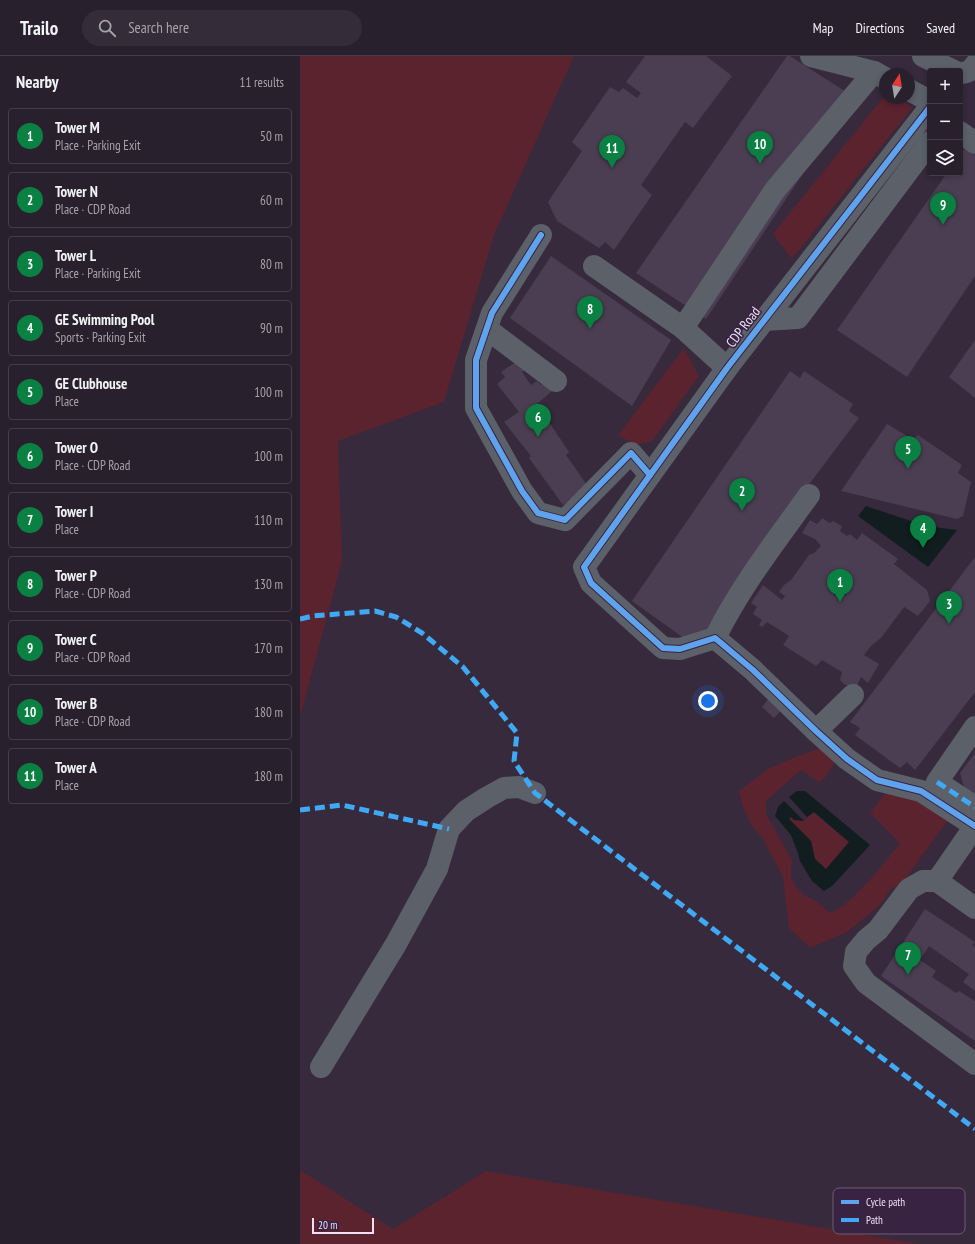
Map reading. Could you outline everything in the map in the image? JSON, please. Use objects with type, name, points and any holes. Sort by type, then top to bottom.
[{"type":"street","points":[[683,328],[775,190],[879,75],[811,56]]},
{"type":"street","points":[[947,64],[965,73],[971,70],[975,65]]},
{"type":"street","points":[[915,93],[927,99]]},
{"type":"street","name":"CDP Road","points":[[715,638],[680,650],[663,648],[591,583],[584,567],[764,320],[927,111]]},
{"type":"street","points":[[963,120],[975,128]]},
{"type":"street","points":[[963,134],[975,143]]},
{"type":"street","points":[[764,320],[798,318],[927,146]]},
{"type":"street","points":[[541,235],[492,313],[476,360],[476,408],[522,491],[538,513],[565,520],[631,453],[650,475]]},
{"type":"street","points":[[594,266],[683,328],[728,368]]},
{"type":"street","points":[[487,329],[556,381]]},
{"type":"street","points":[[809,495],[745,586],[725,617],[715,638],[753,670],[816,732],[847,759],[877,780],[921,791],[975,826],[936,881]]},
{"type":"street","points":[[816,732],[853,695]]},
{"type":"street","points":[[975,727],[937,782],[975,807]]},
{"type":"street","points":[[321,1067],[396,944],[437,869],[449,829],[466,811],[504,788],[519,787],[534,793]]},
{"type":"street","points":[[975,908],[936,881],[923,881],[909,889],[878,930],[866,940],[856,952],[854,966],[866,983],[975,1064]]},
{"type":"shaded area","points":[[300,56],[574,56],[494,235],[444,402],[338,441],[342,561],[300,717]]},
{"type":"shaded area","points":[[879,102],[879,104],[907,104],[912,108],[792,259],[773,234]]},
{"type":"shaded area","points":[[684,348],[699,376],[652,441],[635,445],[618,435]]},
{"type":"shaded area","points":[[866,506],[926,526],[957,530],[928,567],[858,516]]},
{"type":"shaded area","points":[[823,747],[837,758],[825,778],[819,782],[801,770],[766,801],[766,814],[792,860],[791,877],[796,887],[804,895],[816,901],[830,913],[838,909],[857,893],[900,843],[870,813],[889,788],[901,789],[949,818],[897,891],[893,886],[880,905],[847,932],[810,948],[789,928],[783,877],[763,839],[750,823],[742,805],[739,791],[769,768]]},
{"type":"shaded area","points":[[797,791],[805,791],[870,845],[832,886],[824,891],[812,881],[800,861],[791,835],[775,816],[778,807],[784,801],[804,821],[794,820],[791,817],[789,819],[811,841],[815,859],[826,869],[849,842],[814,812],[807,817],[789,797]]},
{"type":"shaded area","points":[[813,812],[849,842],[826,869],[815,859],[811,841],[789,819],[791,817],[804,821]]},
{"type":"shaded area","points":[[300,1170],[393,1229],[486,1171],[833,1230],[833,1234],[860,1234],[919,1244],[300,1244]]},
{"type":"building","points":[[645,56],[706,56],[732,76],[693,128],[685,122],[641,185],[652,195],[614,250],[605,242],[599,248],[557,221],[548,202],[582,151],[572,142],[610,87],[619,92],[623,88],[637,98],[641,93],[626,82]]},
{"type":"building","points":[[787,56],[790,56],[854,97],[706,319],[636,273]]},
{"type":"building","points":[[965,148],[975,155],[975,276],[907,377],[837,330],[945,176],[963,176],[963,151]]},
{"type":"building","points":[[551,256],[671,340],[632,406],[510,318]]},
{"type":"building","points":[[975,340],[975,398],[949,377]]},
{"type":"building","points":[[520,359],[526,369],[522,372],[531,385],[537,381],[541,385],[545,382],[552,391],[537,404],[569,452],[566,455],[589,488],[563,505],[529,458],[531,456],[504,422],[519,412],[497,384],[505,377],[501,372]]},
{"type":"building","points":[[790,371],[800,378],[804,371],[853,404],[849,411],[859,418],[798,499],[699,649],[632,601]]},
{"type":"building","points":[[887,424],[912,439],[918,435],[962,465],[958,473],[971,482],[963,516],[957,519],[841,491]]},
{"type":"building","points":[[822,518],[830,523],[833,521],[842,526],[840,531],[847,536],[850,534],[857,540],[862,533],[898,559],[894,564],[927,590],[930,601],[918,616],[904,607],[881,638],[871,646],[864,655],[879,664],[868,683],[861,677],[857,686],[845,685],[840,680],[842,672],[822,660],[816,666],[783,645],[789,636],[767,622],[762,627],[759,625],[762,620],[753,614],[757,607],[751,603],[763,585],[782,600],[785,596],[779,592],[784,585],[791,580],[809,555],[814,553],[821,546],[815,539],[802,533],[810,520],[817,524]]},
{"type":"building","points":[[975,557],[975,692],[915,770],[907,762],[900,768],[855,735],[860,728],[850,722]]},
{"type":"building","points":[[771,695],[784,707],[774,718],[762,707]]},
{"type":"building","points":[[975,753],[975,796],[964,787],[960,773]]},
{"type":"building","points":[[925,909],[975,942],[972,945],[975,947],[975,991],[963,982],[969,974],[929,946],[920,960],[936,971],[932,977],[956,993],[959,991],[975,1001],[975,1041],[881,976]]},
{"type":"marked path","points":[[300,619],[313,616],[375,611],[396,617],[422,633],[463,667],[517,733],[514,761],[535,793],[975,1129]]},
{"type":"marked path","points":[[937,782],[975,807]]},
{"type":"marked path","points":[[300,810],[342,805],[449,829]]},
{"type":"cycle path","points":[[927,111],[727,368],[584,567],[591,583],[663,648],[680,649],[715,638],[753,670],[847,759],[877,780],[921,791],[975,826]]},
{"type":"cycle path","points":[[541,235],[492,313],[476,360],[476,408],[522,491],[538,513],[565,520],[631,453],[650,475]]},
{"type":"place","name":"Tower B","points":[[760,164]]},
{"type":"place","name":"Tower A","points":[[612,168]]},
{"type":"place","name":"Tower C","points":[[943,225]]},
{"type":"place","name":"Tower P","points":[[590,329]]},
{"type":"place","name":"Tower O","points":[[538,437]]},
{"type":"place","name":"GE Clubhouse","points":[[908,469]]},
{"type":"place","name":"Tower N","points":[[742,511]]},
{"type":"place","name":"GE Swimming Pool","points":[[923,548]]},
{"type":"place","name":"Tower M","points":[[840,602]]},
{"type":"place","name":"Tower L","points":[[949,624]]},
{"type":"place","name":"Tower I","points":[[908,975]]}]
